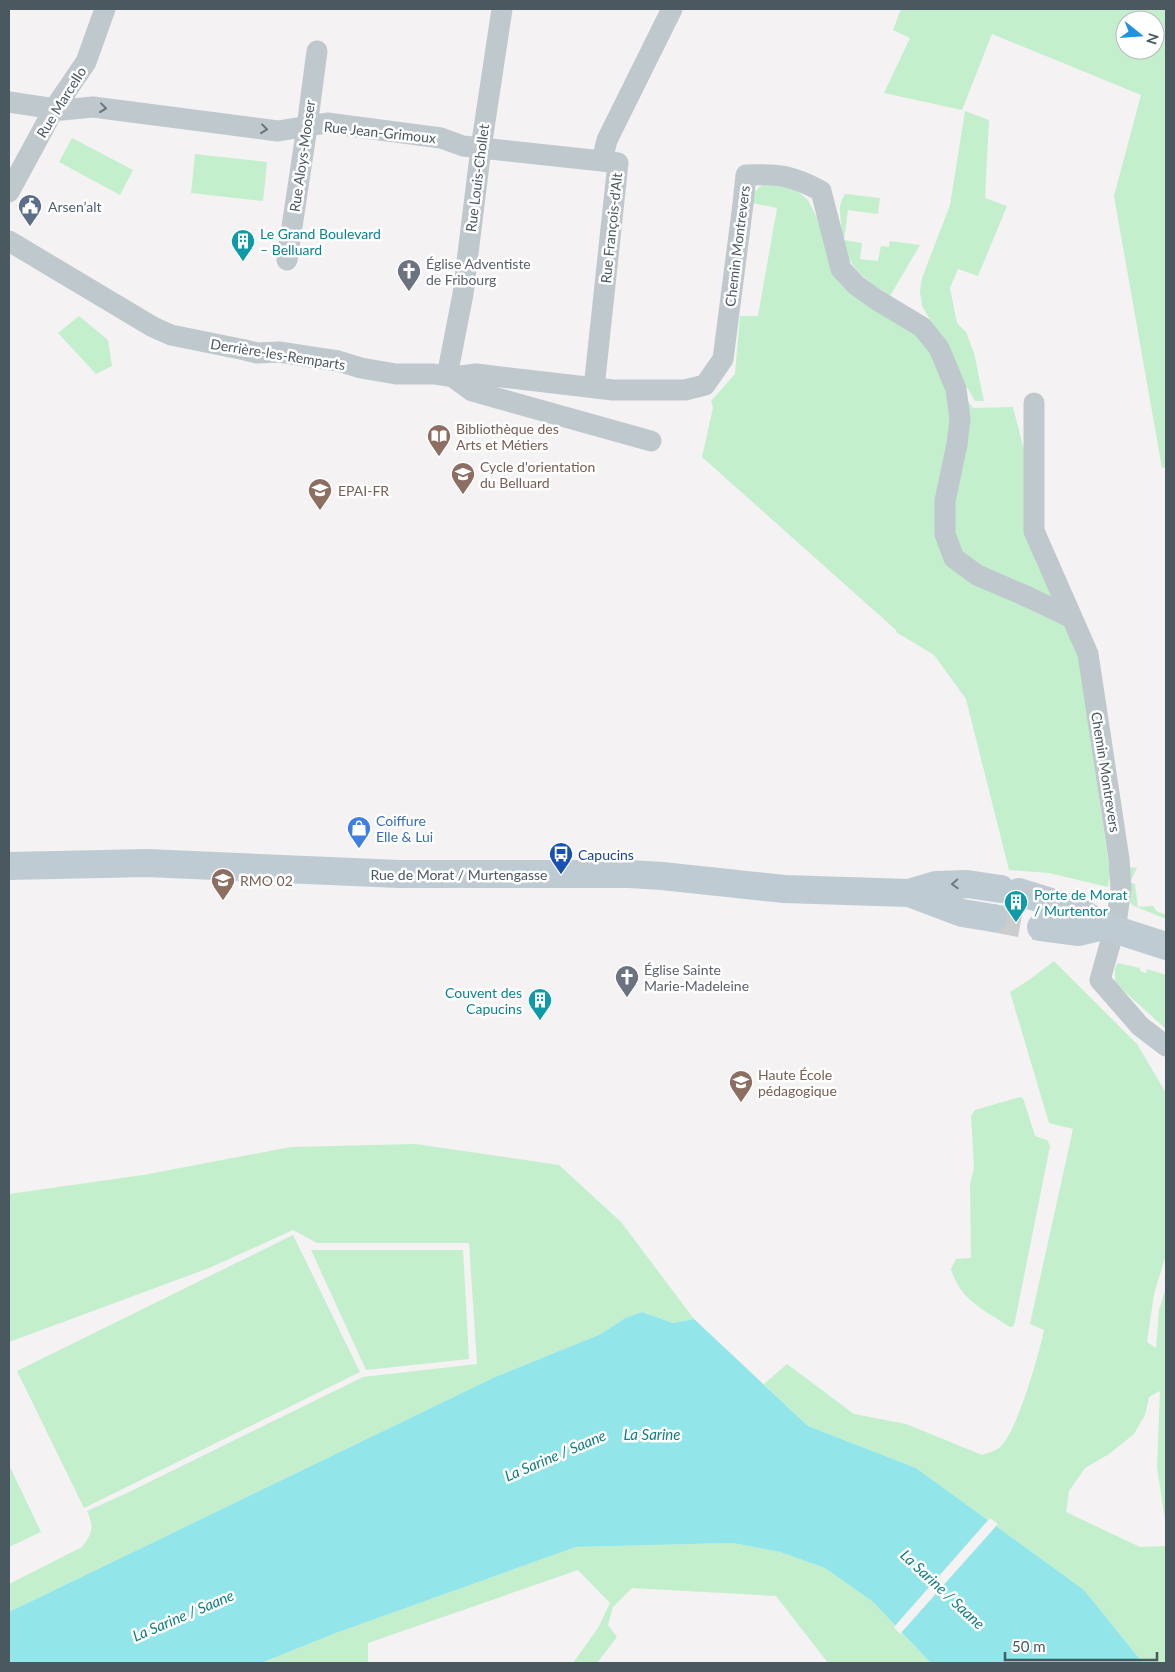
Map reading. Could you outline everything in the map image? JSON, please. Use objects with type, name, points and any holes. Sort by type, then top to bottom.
[{"type":"main road","name":"Rue de Morat / Murtengasse","points":[[9,866],[147,863],[399,874],[629,874],[784,889],[909,893]]},
{"type":"main road","points":[[909,893],[936,886],[967,884],[1010,890],[1077,910],[1109,928],[1166,946]]},
{"type":"main road","points":[[909,893],[962,912],[993,918]]},
{"type":"main road","points":[[1041,927],[1079,932],[1109,928]]},
{"type":"street","name":"Rue Marcello","points":[[9,192],[54,109],[86,62],[105,9]]},
{"type":"street","name":"Rue Louis-Chollet","points":[[450,377],[464,285],[480,148],[502,9]]},
{"type":"street","name":"Rue François-d'Alt","points":[[594,388],[618,162],[602,161],[607,140],[672,9]]},
{"type":"street","name":"Rue Aloys-Mooser","points":[[287,260],[317,51]]},
{"type":"street","name":"Rue Jean-Grimoux","points":[[9,102],[62,110],[93,107],[278,131],[327,123],[442,138],[463,146],[602,161]]},
{"type":"street","name":"Chemin Montrevers","points":[[594,388],[613,390],[684,390],[705,385],[722,359],[746,175],[776,174],[802,181],[821,191],[841,269],[856,285],[922,327],[940,348],[953,380],[960,418],[957,444],[945,501],[945,534],[954,558],[977,575],[1072,618]]},
{"type":"street","name":"Derrière-les-Remparts","points":[[9,241],[171,336],[257,352],[278,352],[338,361],[361,368],[396,374],[434,374],[450,377],[476,374],[594,388]]},
{"type":"street","points":[[450,377],[472,391],[651,441]]},
{"type":"street","name":"Chemin Montrevers","points":[[1034,403],[1034,531],[1088,654],[1119,859],[1121,889],[1109,928],[1100,980],[1140,1026],[1166,1046]]},
{"type":"green space","points":[[901,9],[1166,9],[1166,467],[1162,468],[1114,196],[1141,95],[992,34],[962,110],[884,93],[910,38],[893,30]]},
{"type":"green space","points":[[965,111],[989,120],[985,198],[1007,206],[978,276],[958,269],[950,288],[957,323],[966,332],[974,353],[984,401],[975,401],[967,387],[962,386],[954,361],[922,306],[920,291],[922,278],[950,205]]},
{"type":"green space","points":[[72,138],[133,170],[120,195],[59,162]]},
{"type":"green space","points":[[195,154],[267,162],[263,201],[191,193]]},
{"type":"green space","points":[[762,185],[792,187],[808,200],[818,220],[834,267],[919,335],[934,356],[951,396],[949,564],[963,578],[1057,619],[1067,629],[1077,646],[1110,873],[1108,887],[1049,873],[1009,870],[966,699],[934,655],[896,632],[702,457],[713,408],[711,401],[735,374],[740,316],[758,316],[777,208],[752,203],[754,192]]},
{"type":"green space","points":[[845,194],[880,198],[878,214],[848,210],[844,240],[862,243],[860,259],[878,261],[881,246],[889,247],[890,241],[920,245],[890,296],[861,274],[849,259],[845,249],[840,211],[840,205]]},
{"type":"green space","points":[[79,316],[108,340],[112,366],[96,374],[58,333]]},
{"type":"green space","points":[[965,397],[973,408],[1013,407],[1024,450],[1052,599],[967,559],[954,537],[954,483]]},
{"type":"green space","points":[[1129,867],[1137,868],[1130,882],[1135,884],[1138,907],[1153,906],[1156,911],[1166,915],[1166,919],[1132,905],[1129,900]]},
{"type":"green space","points":[[1054,961],[1137,1044],[1166,1093],[1166,1255],[1154,1294],[1147,1342],[1156,1348],[1159,1310],[1166,1288],[1166,1527],[1157,1467],[1160,1391],[1149,1397],[1145,1415],[1134,1434],[1109,1454],[1085,1468],[1069,1491],[1066,1512],[1140,1547],[1166,1546],[1166,1663],[1143,1663],[1084,1590],[916,1468],[808,1426],[764,1384],[787,1364],[854,1414],[906,1424],[982,1455],[994,1451],[1007,1439],[1020,1410],[1044,1330],[1030,1324],[1073,1129],[1049,1123],[1010,992]]},
{"type":"green space","points":[[1118,963],[1140,968],[1140,971],[1146,973],[1147,969],[1166,975],[1166,1029],[1115,983],[1115,968]]},
{"type":"green space","points":[[1020,1097],[1023,1098],[1035,1136],[1047,1140],[1050,1146],[1014,1326],[1010,1327],[974,1303],[960,1289],[951,1269],[956,1259],[971,1258],[970,1184],[974,1168],[971,1116],[975,1110]]},
{"type":"green space","points":[[415,1144],[559,1165],[621,1222],[694,1319],[673,1323],[642,1312],[625,1318],[601,1334],[495,1377],[9,1612],[9,1584],[82,1547],[91,1530],[91,1521],[87,1511],[363,1377],[477,1364],[469,1243],[317,1243],[293,1230],[209,1268],[9,1342],[9,1194],[143,1175],[291,1147]]},
{"type":"green space","points":[[293,1235],[360,1372],[84,1508],[17,1371]]},
{"type":"green space","points":[[311,1250],[463,1250],[469,1359],[366,1370]]},
{"type":"green space","points":[[9,1465],[41,1532],[9,1547]]},
{"type":"green space","points":[[733,1543],[780,1552],[825,1568],[873,1602],[931,1663],[828,1663],[776,1596],[632,1588],[613,1607],[608,1625],[617,1637],[597,1663],[573,1663],[598,1628],[610,1603],[578,1570],[368,1643],[368,1663],[261,1663],[336,1633],[576,1547]]},
{"type":"water","name":"La Sarine","points":[[642,1312],[673,1323],[694,1319],[808,1426],[916,1468],[1084,1590],[1143,1663],[931,1663],[873,1602],[825,1568],[780,1552],[733,1543],[576,1547],[336,1633],[261,1663],[9,1663],[9,1612],[495,1377],[601,1334],[625,1318]]},
{"type":"pier","points":[[990,1518],[998,1524],[900,1634],[894,1627]]},
{"type":"tunnel","points":[[993,918],[1041,927]]},
{"type":"place","name":"Arsen’alt","points":[[30,227]]},
{"type":"place","name":"Le Grand Boulevard – Belluard","points":[[243,262]]},
{"type":"place","name":"Église Adventiste de Fribourg","points":[[409,292]]},
{"type":"place","name":"Bibliothèque des Arts et Métiers","points":[[439,457]]},
{"type":"place","name":"Cycle d'orientation du Belluard","points":[[463,495]]},
{"type":"place","name":"EPAI-FR","points":[[320,511]]},
{"type":"place","name":"Coiffure Elle & Lui","points":[[359,849]]},
{"type":"place","name":"Capucins","points":[[561,875]]},
{"type":"place","name":"RMO 02","points":[[223,901]]},
{"type":"place","name":"Porte de Morat / Murtentor","points":[[1016,923]]},
{"type":"place","name":"Église Sainte Marie-Madeleine","points":[[627,998]]},
{"type":"place","name":"Couvent des Capucins","points":[[540,1021]]},
{"type":"place","name":"Haute École pédagogique","points":[[741,1103]]},
{"type":"water label","name":"La Sarine / Saane","points":[[555,1455]]},
{"type":"water label","name":"La Sarine / Saane","points":[[943,1589]]},
{"type":"water label","name":"La Sarine / Saane","points":[[183,1615]]}]
